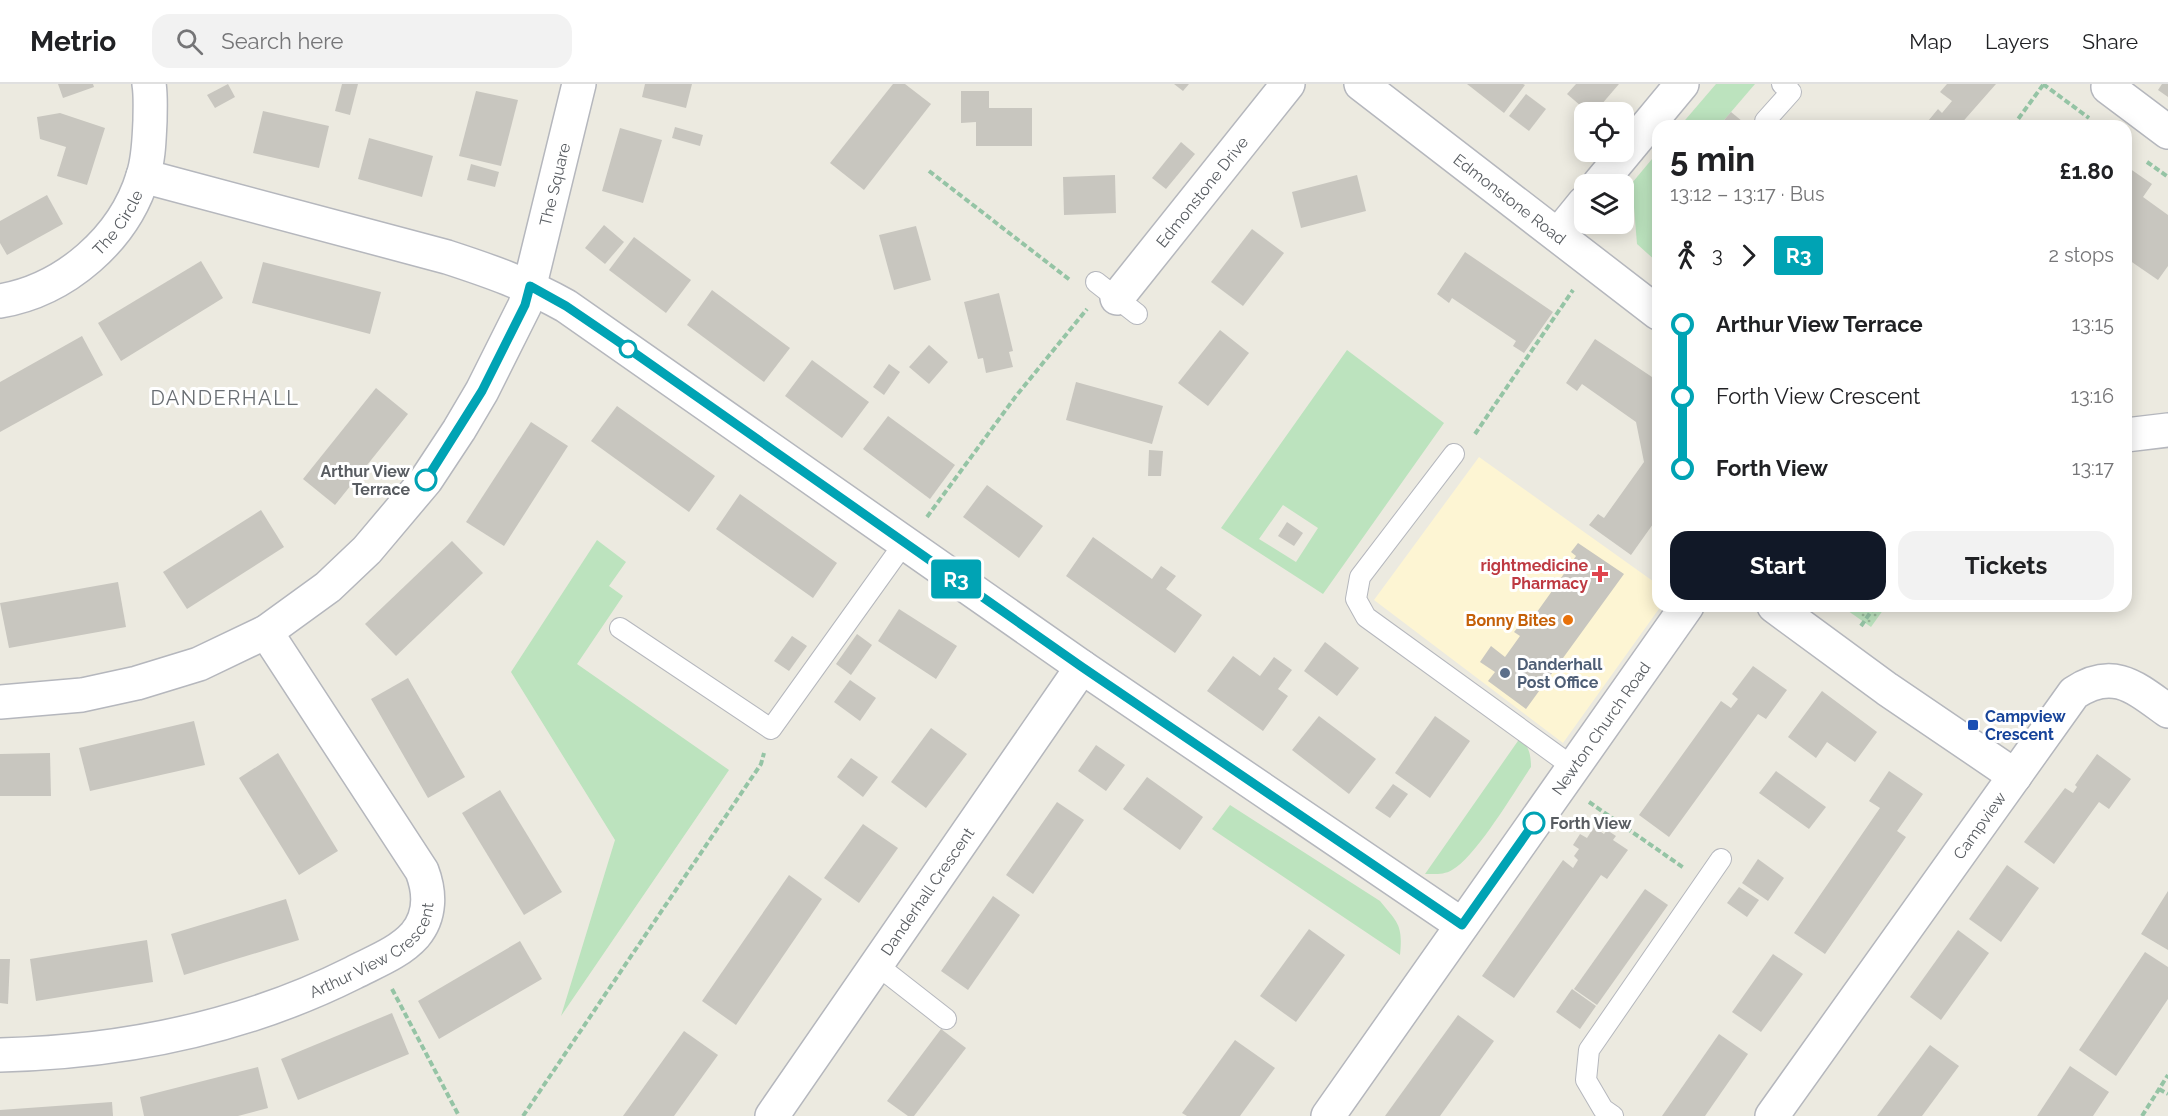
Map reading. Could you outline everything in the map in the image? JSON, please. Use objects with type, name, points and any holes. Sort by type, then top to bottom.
[{"type":"street","name":"The Circle","points":[[0,301],[15,298],[69,274],[93,255],[129,210],[143,176],[149,143],[149,84]]},
{"type":"street","name":"The Square","points":[[530,286],[579,84]]},
{"type":"street","name":"Edmonstone Drive","points":[[1110,296],[1288,84]]},
{"type":"street","name":"Edmonstone Road","points":[[1361,84],[1652,308]]},
{"type":"street","points":[[1652,120],[1682,84]]},
{"type":"street","points":[[2109,84],[2108,87],[2168,132]]},
{"type":"street","points":[[1607,174],[1652,120]]},
{"type":"street","points":[[143,176],[447,257],[530,286],[566,306],[1082,667],[1462,925]]},
{"type":"street","points":[[1558,235],[1574,215]]},
{"type":"street","points":[[0,702],[82,695],[137,683],[199,664],[266,632],[328,587],[367,550],[426,480],[482,391],[525,305],[530,286]]},
{"type":"street","points":[[2132,434],[2168,430]]},
{"type":"street","name":"Newton Church Road","points":[[1328,1116],[1683,612]]},
{"type":"street","name":"Campview","points":[[1772,1116],[2015,776],[1887,689],[1782,612]]},
{"type":"street","name":"Arthur View Crescent","points":[[0,1055],[87,1050],[153,1041],[239,1019],[322,989],[394,952],[415,935],[425,917],[429,896],[422,871],[266,632]]},
{"type":"street","name":"Danderhall Crescent","points":[[772,1116],[1082,667]]},
{"type":"street","points":[[2015,776],[2074,693],[2083,687],[2105,680],[2118,680],[2136,689],[2168,711]]},
{"type":"lane","points":[[1766,120],[1791,92],[1782,84]]},
{"type":"lane","points":[[1454,454],[1360,578],[1356,599],[1366,617],[1567,775]]},
{"type":"lane","points":[[620,628],[771,729],[904,542]]},
{"type":"lane","points":[[1613,1116],[1603,1109],[1586,1080],[1589,1050],[1721,859]]},
{"type":"lane","points":[[877,965],[946,1019]]},
{"type":"path","points":[[2017,120],[2043,84],[2090,119]]},
{"type":"path","points":[[904,542],[922,525],[1016,396],[1110,296],[929,171]]},
{"type":"path","points":[[1475,434],[1592,262]]},
{"type":"path","points":[[1861,626],[1871,612]]},
{"type":"path","points":[[523,1116],[761,764],[771,729]]},
{"type":"path","points":[[1567,775],[1705,883]]},
{"type":"path","points":[[377,961],[459,1116]]},
{"type":"path","points":[[2142,1116],[2168,1075]]},
{"type":"path","points":[[2159,1089],[2168,1094]]},
{"type":"shaded area","points":[[1479,457],[1652,580],[1652,612],[1657,612],[1563,743],[1374,600]]},
{"type":"green space","points":[[1716,84],[1755,84],[1724,120],[1685,120]]},
{"type":"green space","points":[[1652,159],[1652,258],[1637,244],[1634,181]]},
{"type":"green space","points":[[1347,350],[1444,423],[1323,594],[1221,528]],"holes":[[[1283,505],[1318,528],[1296,562],[1259,539]]]},
{"type":"green space","points":[[597,540],[626,562],[609,586],[623,596],[577,664],[729,770],[561,1016],[615,840],[511,672]]},
{"type":"green space","points":[[1850,612],[1882,612],[1871,627]]},
{"type":"green space","points":[[1520,738],[1529,751],[1531,767],[1494,823],[1462,863],[1449,872],[1425,874]]},
{"type":"green space","points":[[1230,805],[1380,901],[1398,925],[1401,937],[1400,955],[1212,829]]},
{"type":"building","points":[[58,84],[93,84],[94,87],[63,98]]},
{"type":"building","points":[[228,84],[235,97],[215,108],[207,95]]},
{"type":"building","points":[[342,84],[358,84],[350,115],[335,111]]},
{"type":"building","points":[[645,84],[692,84],[686,108],[642,97]]},
{"type":"building","points":[[893,84],[905,84],[931,104],[864,190],[830,163]]},
{"type":"building","points":[[1174,84],[1189,84],[1183,91]]},
{"type":"building","points":[[1467,84],[1523,84],[1525,85],[1504,113]]},
{"type":"building","points":[[1576,84],[1619,84],[1604,102],[1576,102],[1567,94]]},
{"type":"building","points":[[1947,84],[1996,84],[1964,120],[1929,120],[1938,109],[1942,113],[1952,101],[1940,92]]},
{"type":"building","points":[[2162,84],[2168,84],[2168,97],[2158,90]]},
{"type":"building","points":[[476,91],[518,100],[501,166],[459,156]]},
{"type":"building","points":[[961,91],[989,91],[989,108],[1032,108],[1032,146],[976,146],[976,122],[961,123]]},
{"type":"building","points":[[1526,94],[1546,109],[1529,131],[1509,116]]},
{"type":"building","points":[[263,111],[329,126],[319,168],[253,153]]},
{"type":"building","points":[[1731,112],[1741,120],[1724,120]]},
{"type":"building","points":[[60,113],[105,128],[87,185],[57,176],[66,147],[40,139],[37,117]]},
{"type":"building","points":[[675,127],[703,135],[700,146],[672,138]]},
{"type":"building","points":[[620,128],[662,140],[643,203],[602,191]]},
{"type":"building","points":[[369,138],[433,156],[422,197],[358,179]]},
{"type":"building","points":[[1181,142],[1195,154],[1166,189],[1152,178]]},
{"type":"building","points":[[471,164],[499,172],[495,187],[467,180]]},
{"type":"building","points":[[2132,170],[2152,184],[2143,197],[2168,215],[2168,266],[2158,280],[2132,262]]},
{"type":"building","points":[[1115,175],[1116,213],[1064,215],[1063,177]]},
{"type":"building","points":[[1357,175],[1366,211],[1301,228],[1292,192]]},
{"type":"building","points":[[47,195],[63,224],[7,255],[0,243],[0,221]]},
{"type":"building","points":[[604,225],[624,242],[605,264],[585,248]]},
{"type":"building","points":[[916,226],[931,280],[894,290],[879,235]]},
{"type":"building","points":[[1252,229],[1284,253],[1243,306],[1211,282]]},
{"type":"building","points":[[634,237],[691,280],[666,313],[609,270]]},
{"type":"building","points":[[1465,252],[1553,312],[1524,353],[1513,346],[1516,341],[1452,298],[1449,303],[1437,294]]},
{"type":"building","points":[[201,261],[223,298],[121,361],[98,323]]},
{"type":"building","points":[[263,262],[381,292],[370,334],[252,303]]},
{"type":"building","points":[[712,290],[790,348],[764,382],[687,325]]},
{"type":"building","points":[[999,293],[1013,351],[1009,352],[1013,367],[986,373],[983,358],[978,359],[964,302]]},
{"type":"building","points":[[1220,330],[1249,353],[1208,406],[1178,383]]},
{"type":"building","points":[[82,336],[103,375],[0,432],[0,382]]},
{"type":"building","points":[[1595,339],[1652,377],[1652,525],[1631,555],[1589,525],[1598,514],[1604,518],[1644,462],[1636,422],[1582,384],[1577,391],[1566,383]]},
{"type":"building","points":[[929,345],[948,362],[929,384],[909,367]]},
{"type":"building","points":[[812,360],[869,402],[842,438],[785,396]]},
{"type":"building","points":[[889,364],[900,372],[884,395],[873,387]]},
{"type":"building","points":[[1076,382],[1163,406],[1152,444],[1066,420]]},
{"type":"building","points":[[376,388],[408,414],[335,505],[303,479]]},
{"type":"building","points":[[617,406],[715,476],[689,512],[591,441]]},
{"type":"building","points":[[888,416],[955,465],[930,499],[863,449]]},
{"type":"building","points":[[531,422],[568,446],[504,546],[466,522]]},
{"type":"building","points":[[1149,450],[1163,451],[1161,476],[1148,476]]},
{"type":"building","points":[[987,485],[1043,526],[1019,558],[963,517]]},
{"type":"building","points":[[740,494],[837,563],[813,598],[716,529]]},
{"type":"building","points":[[261,510],[284,547],[187,609],[163,572]]},
{"type":"building","points":[[1287,522],[1303,533],[1294,546],[1278,536]]},
{"type":"building","points":[[1093,537],[1152,579],[1161,566],[1176,576],[1166,589],[1202,615],[1175,653],[1066,576]]},
{"type":"building","points":[[452,541],[483,573],[396,656],[365,624]]},
{"type":"building","points":[[1578,543],[1624,574],[1526,709],[1488,681],[1495,672],[1480,662],[1491,646],[1505,657],[1520,636],[1514,632],[1522,622],[1527,626],[1552,591],[1547,588],[1554,577],[1559,581],[1576,556],[1571,552]]},
{"type":"building","points":[[118,582],[126,627],[9,648],[0,603]]},
{"type":"building","points":[[899,609],[957,646],[936,679],[878,641]]},
{"type":"building","points":[[857,634],[872,645],[851,675],[836,664]]},
{"type":"building","points":[[792,636],[807,646],[789,671],[774,661]]},
{"type":"building","points":[[1325,642],[1359,668],[1337,696],[1304,671]]},
{"type":"building","points":[[1233,656],[1260,676],[1274,657],[1292,670],[1278,689],[1288,696],[1263,731],[1207,691]]},
{"type":"building","points":[[1753,666],[1787,690],[1766,719],[1758,714],[1669,837],[1639,815],[1721,701],[1731,708],[1738,699],[1732,694]]},
{"type":"building","points":[[408,678],[465,777],[428,798],[371,699]]},
{"type":"building","points":[[850,680],[876,698],[860,721],[834,702]]},
{"type":"building","points":[[1822,691],[1877,732],[1855,762],[1827,742],[1816,758],[1788,737]]},
{"type":"building","points":[[1319,716],[1376,759],[1349,794],[1292,750]]},
{"type":"building","points":[[1435,716],[1470,741],[1430,798],[1395,773]]},
{"type":"building","points":[[194,721],[205,765],[90,791],[79,748]]},
{"type":"building","points":[[931,728],[967,754],[926,808],[891,782]]},
{"type":"building","points":[[1096,745],[1125,765],[1106,791],[1078,771]]},
{"type":"building","points":[[50,753],[51,796],[0,796],[0,754]]},
{"type":"building","points":[[278,753],[338,851],[299,875],[239,778]]},
{"type":"building","points":[[2097,754],[2131,779],[2109,809],[2099,802],[2054,864],[2024,842],[2065,788],[2073,793],[2077,787],[2075,785]]},
{"type":"building","points":[[851,758],[878,777],[863,797],[837,777]]},
{"type":"building","points":[[1776,771],[1826,807],[1809,829],[1759,793]]},
{"type":"building","points":[[1889,771],[1923,794],[1897,831],[1906,837],[1825,954],[1794,933],[1880,808],[1869,801]]},
{"type":"building","points":[[1147,777],[1203,817],[1180,850],[1123,809]]},
{"type":"building","points":[[1393,784],[1408,794],[1390,818],[1375,808]]},
{"type":"building","points":[[500,790],[562,892],[524,915],[462,813]]},
{"type":"building","points":[[1057,802],[1084,820],[1033,894],[1006,875]]},
{"type":"building","points":[[863,824],[898,848],[859,903],[824,878]]},
{"type":"building","points":[[1594,827],[1604,834],[1607,830],[1616,836],[1613,840],[1628,850],[1607,879],[1601,875],[1514,998],[1482,976],[1563,860],[1573,868],[1578,860],[1574,856],[1579,849],[1573,845],[1580,834],[1587,838]]},
{"type":"building","points":[[1758,859],[1784,878],[1768,901],[1742,883]]},
{"type":"building","points":[[2007,865],[2039,888],[2001,942],[1969,919]]},
{"type":"building","points":[[789,875],[822,899],[736,1025],[702,1001]]},
{"type":"building","points":[[1739,887],[1759,900],[1747,917],[1727,903]]},
{"type":"building","points":[[1645,889],[1668,905],[1597,1005],[1574,989]]},
{"type":"building","points":[[2168,891],[2168,950],[2141,934]]},
{"type":"building","points":[[993,896],[1020,915],[968,990],[941,971]]},
{"type":"building","points":[[286,899],[299,940],[184,975],[171,934]]},
{"type":"building","points":[[1309,929],[1345,955],[1296,1022],[1260,996]]},
{"type":"building","points":[[1958,930],[1989,953],[1941,1020],[1910,997]]},
{"type":"building","points":[[147,940],[153,982],[36,1001],[30,959]]},
{"type":"building","points":[[520,941],[542,979],[439,1039],[418,1001]]},
{"type":"building","points":[[2145,952],[2168,967],[2168,999],[2116,1076],[2079,1050]]},
{"type":"building","points":[[1773,954],[1803,974],[1761,1032],[1732,1012]]},
{"type":"building","points":[[0,959],[10,959],[8,1004],[0,1003]]},
{"type":"building","points":[[1572,989],[1596,1006],[1580,1029],[1556,1012]]},
{"type":"building","points":[[392,1013],[409,1054],[298,1100],[281,1059]]},
{"type":"building","points":[[1458,1015],[1494,1041],[1440,1116],[1385,1116]]},
{"type":"building","points":[[941,1029],[966,1048],[914,1116],[908,1116],[887,1101]]},
{"type":"building","points":[[684,1031],[718,1055],[674,1116],[623,1116]]},
{"type":"building","points":[[1719,1034],[1748,1054],[1705,1116],[1662,1116]]},
{"type":"building","points":[[1235,1040],[1275,1068],[1240,1116],[1187,1116],[1182,1113]]},
{"type":"building","points":[[1930,1045],[1959,1066],[1922,1116],[1877,1116]]},
{"type":"building","points":[[2070,1066],[2109,1092],[2093,1116],[2037,1116]]},
{"type":"building","points":[[258,1067],[268,1108],[238,1116],[144,1116],[140,1097]]},
{"type":"building","points":[[112,1102],[113,1116],[0,1116],[0,1110]]},
{"type":"bus line","name":"R3","points":[[426,480],[482,391],[525,305],[530,286],[566,306],[616,340],[1082,667],[1462,925],[1534,823]]},
{"type":"place","name":"Arthur View Terrace","points":[[426,480]]},
{"type":"place","name":"rightmedicine Pharmacy","points":[[1600,574]]},
{"type":"place","name":"Bonny Bites","points":[[1568,620]]},
{"type":"place","name":"Danderhall Post Office","points":[[1505,673]]},
{"type":"place","name":"Campview Crescent","points":[[1973,725]]},
{"type":"place","name":"Forth View","points":[[1534,823]]},
{"type":"district","name":"DANDERHALL","points":[[225,398]]}]
